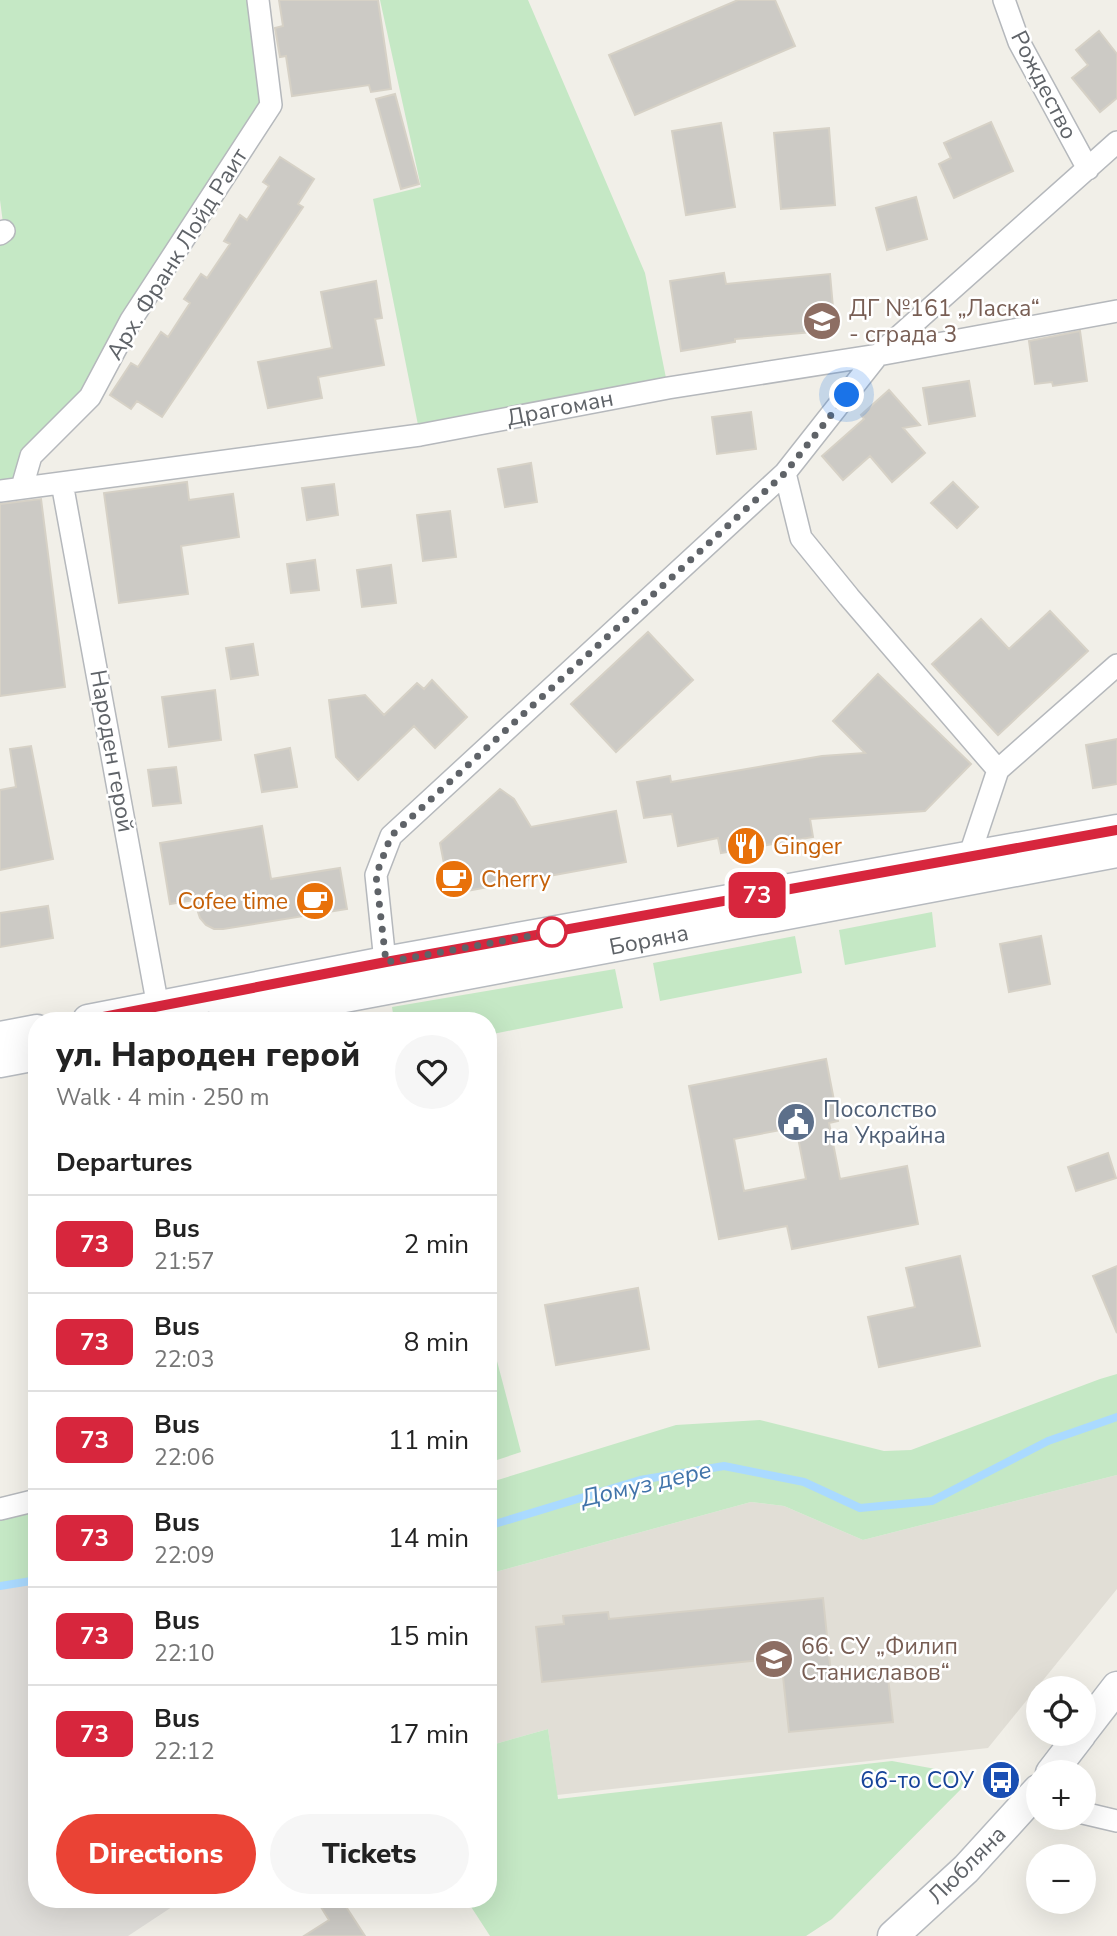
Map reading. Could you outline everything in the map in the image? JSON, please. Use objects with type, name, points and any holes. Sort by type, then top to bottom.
[{"type":"street","name":"Арх. Франк Лойд Раит","points":[[22,486],[31,456],[90,397],[131,320],[271,104],[258,0]]},
{"type":"street","name":"Рождество","points":[[1004,0],[1019,42],[1088,169]]},
{"type":"street","points":[[386,962],[376,875],[391,836],[785,473],[878,355],[1117,142]]},
{"type":"street","name":"Драгоман","points":[[0,491],[420,435],[668,388],[878,355],[1117,311]]},
{"type":"street","points":[[785,473],[801,538],[998,770]]},
{"type":"street","name":"Народен герой","points":[[62,483],[160,1012]]},
{"type":"street","points":[[970,857],[998,770],[1117,665]]},
{"type":"street","name":"Боряна","points":[[169,1012],[386,962],[1117,830]]},
{"type":"street","name":"Боряна","points":[[265,1012],[1117,852]]},
{"type":"street","points":[[0,1037],[28,1032]]},
{"type":"street","points":[[0,1062],[28,1057]]},
{"type":"street","points":[[0,1509],[28,1502]]},
{"type":"street","points":[[1096,1715],[1117,1687]]},
{"type":"street","points":[[1061,1760],[1072,1746]]},
{"type":"street","name":"Любляна","points":[[892,1936],[966,1870],[1026,1807]]},
{"type":"street","points":[[1096,1816],[1117,1821]]},
{"type":"shaded area","name":"66. СУ „Филип Станиславов“","points":[[1117,1475],[1117,1589],[1046,1676],[1026,1676],[1026,1701],[988,1748],[557,1795],[548,1729],[497,1743],[497,1572],[751,1502],[784,1506],[863,1540]]},
{"type":"shaded area","points":[[28,1581],[28,1908],[170,1908],[128,1936],[0,1936],[0,1586]]},
{"type":"green space","points":[[0,0],[258,0],[271,105],[90,397],[31,456],[22,487],[0,491],[0,234],[4,231],[0,200]]},
{"type":"green space","points":[[380,0],[528,0],[645,273],[668,388],[420,435],[373,199],[421,187]]},
{"type":"green space","points":[[932,912],[936,947],[845,965],[839,930]]},
{"type":"green space","points":[[795,936],[802,973],[660,1001],[653,963]]},
{"type":"green space","points":[[615,969],[623,1008],[497,1033],[497,1012],[393,1012],[392,1007]]},
{"type":"green space","points":[[497,1361],[521,1452],[497,1460]]},
{"type":"green space","points":[[1117,1374],[1117,1475],[863,1540],[784,1506],[751,1502],[497,1572],[497,1480],[676,1425],[760,1420],[884,1451],[911,1450]]},
{"type":"green space","points":[[28,1512],[28,1581],[0,1586],[0,1520]]},
{"type":"green space","points":[[548,1729],[558,1799],[892,1761],[974,1776],[832,1919],[806,1936],[490,1936],[472,1908],[497,1908],[497,1743]]},
{"type":"building","points":[[279,0],[378,0],[391,89],[371,92],[369,85],[292,96],[286,56],[280,57],[275,28],[283,26]]},
{"type":"building","points":[[738,0],[775,0],[795,46],[635,115],[609,55]]},
{"type":"building","points":[[1099,31],[1117,54],[1117,98],[1100,112],[1072,78],[1088,65],[1076,50]]},
{"type":"building","points":[[395,94],[419,184],[401,189],[376,99]]},
{"type":"building","points":[[991,122],[1013,171],[954,198],[939,164],[951,158],[944,143]]},
{"type":"building","points":[[721,123],[735,207],[686,215],[672,131]]},
{"type":"building","points":[[829,128],[835,205],[781,209],[774,133]]},
{"type":"building","points":[[280,157],[314,179],[298,204],[303,207],[162,417],[137,401],[131,409],[110,395],[131,363],[138,367],[161,332],[168,337],[190,303],[184,299],[201,274],[207,278],[230,244],[224,241],[240,215],[247,220],[269,186],[263,182]]},
{"type":"building","points":[[916,197],[927,239],[887,250],[876,208]]},
{"type":"building","points":[[724,273],[726,284],[830,274],[835,330],[735,339],[735,342],[681,351],[670,281]]},
{"type":"building","points":[[376,281],[382,318],[375,319],[384,365],[318,377],[322,398],[268,408],[258,362],[332,348],[321,292]]},
{"type":"building","points":[[1080,331],[1087,381],[1053,386],[1052,382],[1035,384],[1029,341]]},
{"type":"building","points":[[969,381],[975,416],[929,424],[923,388]]},
{"type":"building","points":[[889,390],[920,425],[903,428],[925,453],[892,482],[870,456],[843,480],[822,456],[864,419],[861,415]]},
{"type":"building","points":[[751,412],[756,449],[717,454],[712,417]]},
{"type":"building","points":[[531,463],[537,502],[505,507],[498,469]]},
{"type":"building","points":[[187,482],[189,500],[233,494],[239,537],[181,546],[188,594],[119,603],[104,493]]},
{"type":"building","points":[[953,482],[978,507],[957,528],[931,503]]},
{"type":"building","points":[[334,484],[338,515],[307,520],[302,488]]},
{"type":"building","points":[[41,499],[65,687],[0,696],[0,504]]},
{"type":"building","points":[[450,511],[456,557],[423,561],[417,515]]},
{"type":"building","points":[[315,560],[319,590],[291,593],[287,564]]},
{"type":"building","points":[[391,565],[396,603],[362,607],[357,570]]},
{"type":"building","points":[[1050,611],[1088,651],[998,735],[932,664],[981,619],[1009,649]]},
{"type":"building","points":[[648,632],[693,680],[616,752],[571,704]]},
{"type":"building","points":[[253,644],[258,675],[231,679],[226,648]]},
{"type":"building","points":[[878,674],[971,764],[925,811],[810,819],[813,837],[721,853],[718,838],[678,846],[672,814],[644,818],[637,782],[670,776],[671,782],[822,756],[865,753],[833,721]]},
{"type":"building","points":[[432,680],[467,717],[435,748],[414,726],[358,780],[336,757],[329,700],[365,695],[384,715],[417,683],[424,689]]},
{"type":"building","points":[[215,690],[221,740],[169,747],[162,697]]},
{"type":"building","points":[[1117,739],[1117,784],[1093,788],[1086,745]]},
{"type":"building","points":[[31,746],[53,859],[0,870],[0,790],[16,787],[10,749]]},
{"type":"building","points":[[290,748],[297,787],[262,792],[255,755]]},
{"type":"building","points":[[176,767],[181,803],[153,806],[148,770]]},
{"type":"building","points":[[500,789],[514,799],[531,827],[616,811],[626,862],[450,894],[440,843]]},
{"type":"building","points":[[262,826],[271,879],[340,868],[347,909],[214,929],[200,918],[194,900],[170,904],[160,843]]},
{"type":"building","points":[[48,906],[53,938],[0,947],[0,913]]},
{"type":"building","points":[[1041,936],[1050,984],[1009,992],[1000,944]]},
{"type":"building","points":[[826,1059],[838,1121],[829,1123],[840,1179],[907,1166],[918,1224],[792,1249],[787,1226],[719,1239],[689,1086]],"holes":[[[796,1127],[806,1179],[744,1191],[734,1139]]]},
{"type":"building","points":[[1108,1153],[1116,1178],[1076,1191],[1068,1167]]},
{"type":"building","points":[[960,1256],[980,1346],[879,1367],[868,1317],[915,1307],[906,1268]]},
{"type":"building","points":[[1117,1266],[1117,1333],[1093,1276]]},
{"type":"building","points":[[638,1288],[649,1349],[556,1365],[545,1305]]},
{"type":"building","points":[[823,1598],[831,1674],[887,1669],[893,1722],[789,1732],[781,1658],[542,1682],[536,1627],[564,1624],[563,1616],[608,1612],[609,1619]]},
{"type":"building","points":[[322,1908],[347,1908],[365,1936],[304,1936],[329,1920]]},
{"type":"waterway","name":"Домуз дере","points":[[497,1523],[640,1480],[724,1466],[804,1482],[860,1508],[932,1501],[1048,1441],[1117,1417]]},
{"type":"waterway","name":"Домуз дере","points":[[0,1586],[28,1581]]},
{"type":"bus line","name":"73","points":[[132,1012],[386,962],[1117,830]]},
{"type":"place","name":"ДГ №161 „Ласка“ - сграда 3","points":[[822,321]]},
{"type":"place","name":"Ginger","points":[[746,846]]},
{"type":"place","name":"Cherry","points":[[454,879]]},
{"type":"place","name":"Cofee time","points":[[315,901]]},
{"type":"place","name":"Посолство на Украйна","points":[[796,1122]]},
{"type":"place","name":"66. СУ „Филип Станиславов“","points":[[774,1659]]},
{"type":"place","name":"66-то СОУ","points":[[1001,1780]]},
{"type":"route","points":[[552,932],[386,962],[376,875],[391,836],[785,473],[847,395]]}]
